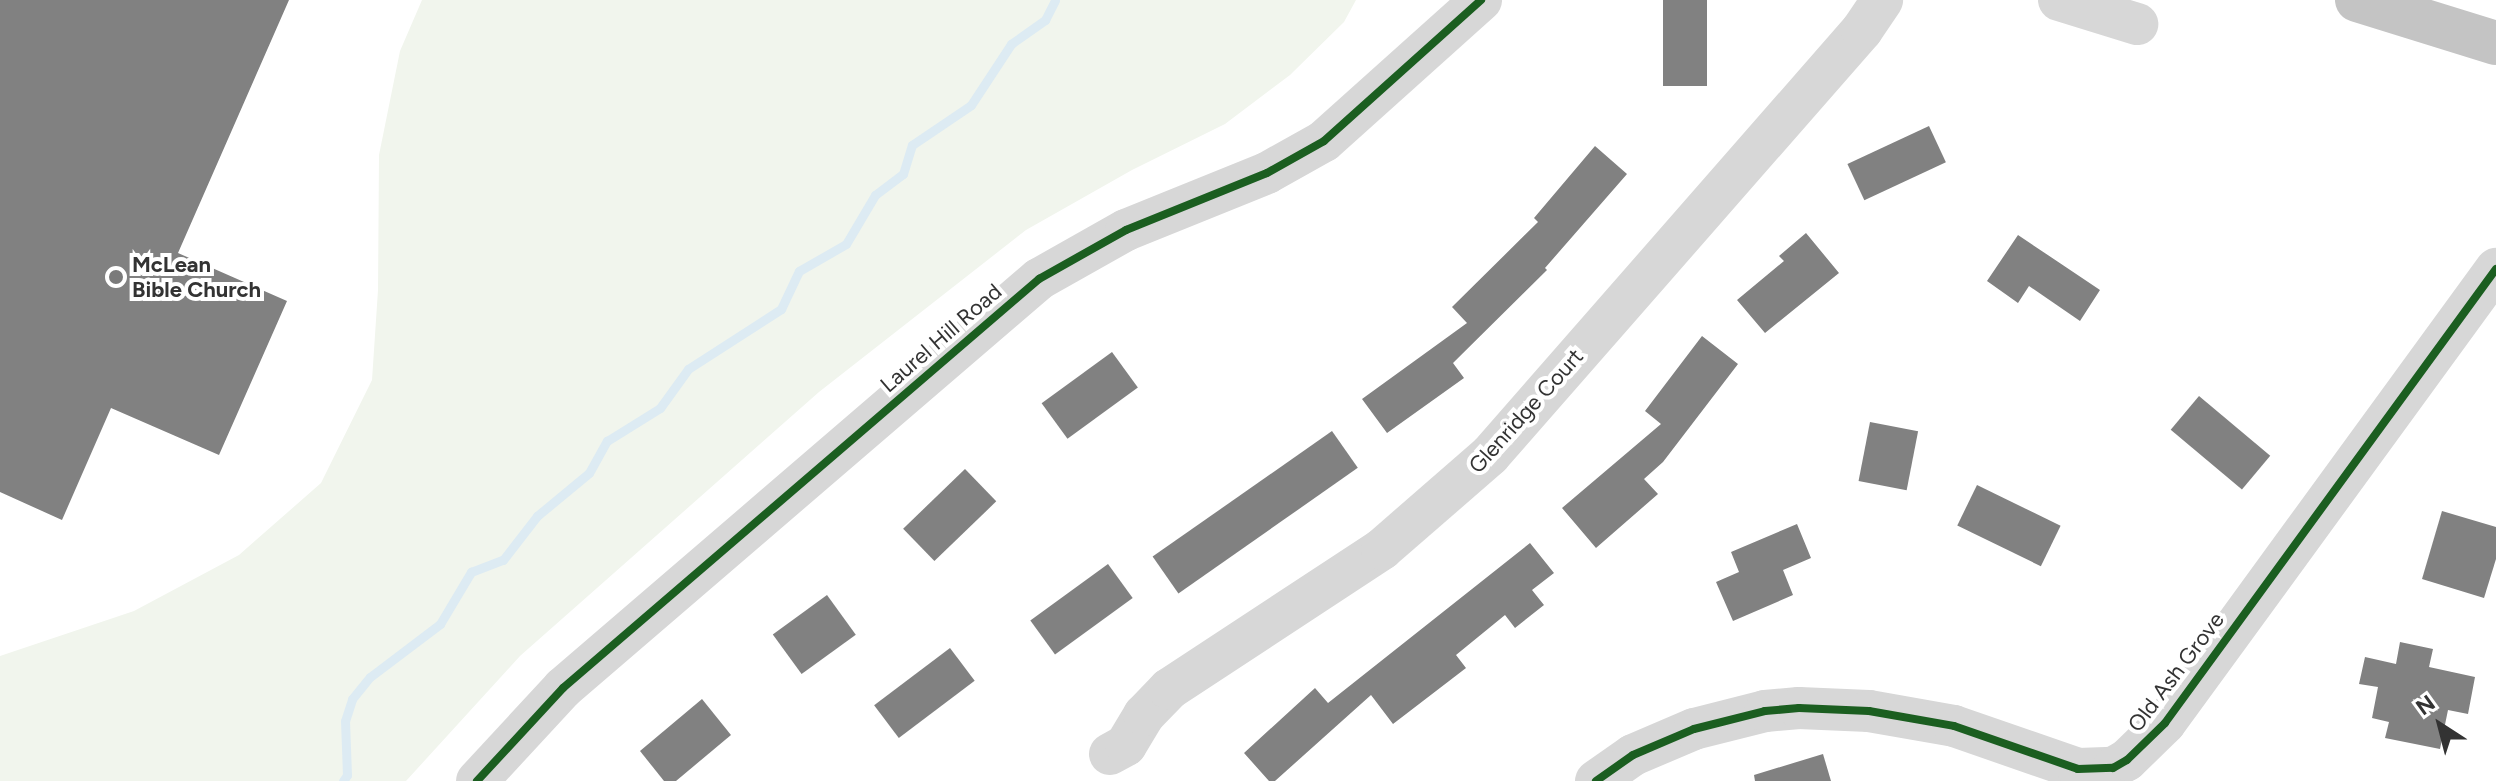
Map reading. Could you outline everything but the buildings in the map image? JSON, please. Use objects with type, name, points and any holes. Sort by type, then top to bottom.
[{"type":"highway","points":[[2357,0],[2496,43]]},
{"type":"street","name":"Laurel Hill Road","points":[[477,781],[563,688],[1039,279],[1126,230],[1267,173],[1324,141],[1481,0]]},
{"type":"street","name":"Glenridge Court","points":[[1110,754],[1126,745],[1144,715],[1169,689],[1382,549],[1490,455],[1862,30],[1882,0]]},
{"type":"street","points":[[2059,0],[2137,24]]},
{"type":"street","name":"Old Ash Grove","points":[[1596,781],[1633,755],[1683,733],[1742,716],[1799,708],[1869,711],[1940,723],[2078,769],[2113,768],[2127,760],[2165,723],[2496,269]]},
{"type":"shaded area","points":[[422,0],[1356,0],[1344,22],[1290,75],[1225,124],[1132,170],[1026,230],[819,392],[520,656],[406,781],[0,781],[0,656],[134,611],[239,555],[321,483],[372,380],[378,290],[379,155],[400,51]]},
{"type":"waterway","points":[[343,781],[347,775],[345,721],[352,699],[370,677],[440,624],[471,572],[503,560],[537,516],[589,473],[607,441],[660,408],[688,369],[781,309],[799,271],[846,244],[875,195],[903,174],[912,145],[971,105],[1011,44],[1045,20],[1055,0]]},
{"type":"cycle path","points":[[477,781],[563,688],[1039,279],[1126,230],[1267,173],[1324,141],[1481,0]]},
{"type":"cycle path","points":[[1596,781],[1633,755],[1694,729],[1765,711],[1799,708],[1869,711],[1954,726],[2078,769],[2113,768],[2127,760],[2165,723],[2496,269]]},
{"type":"place","name":"McLean Bible Church","points":[[116,277]]}]
